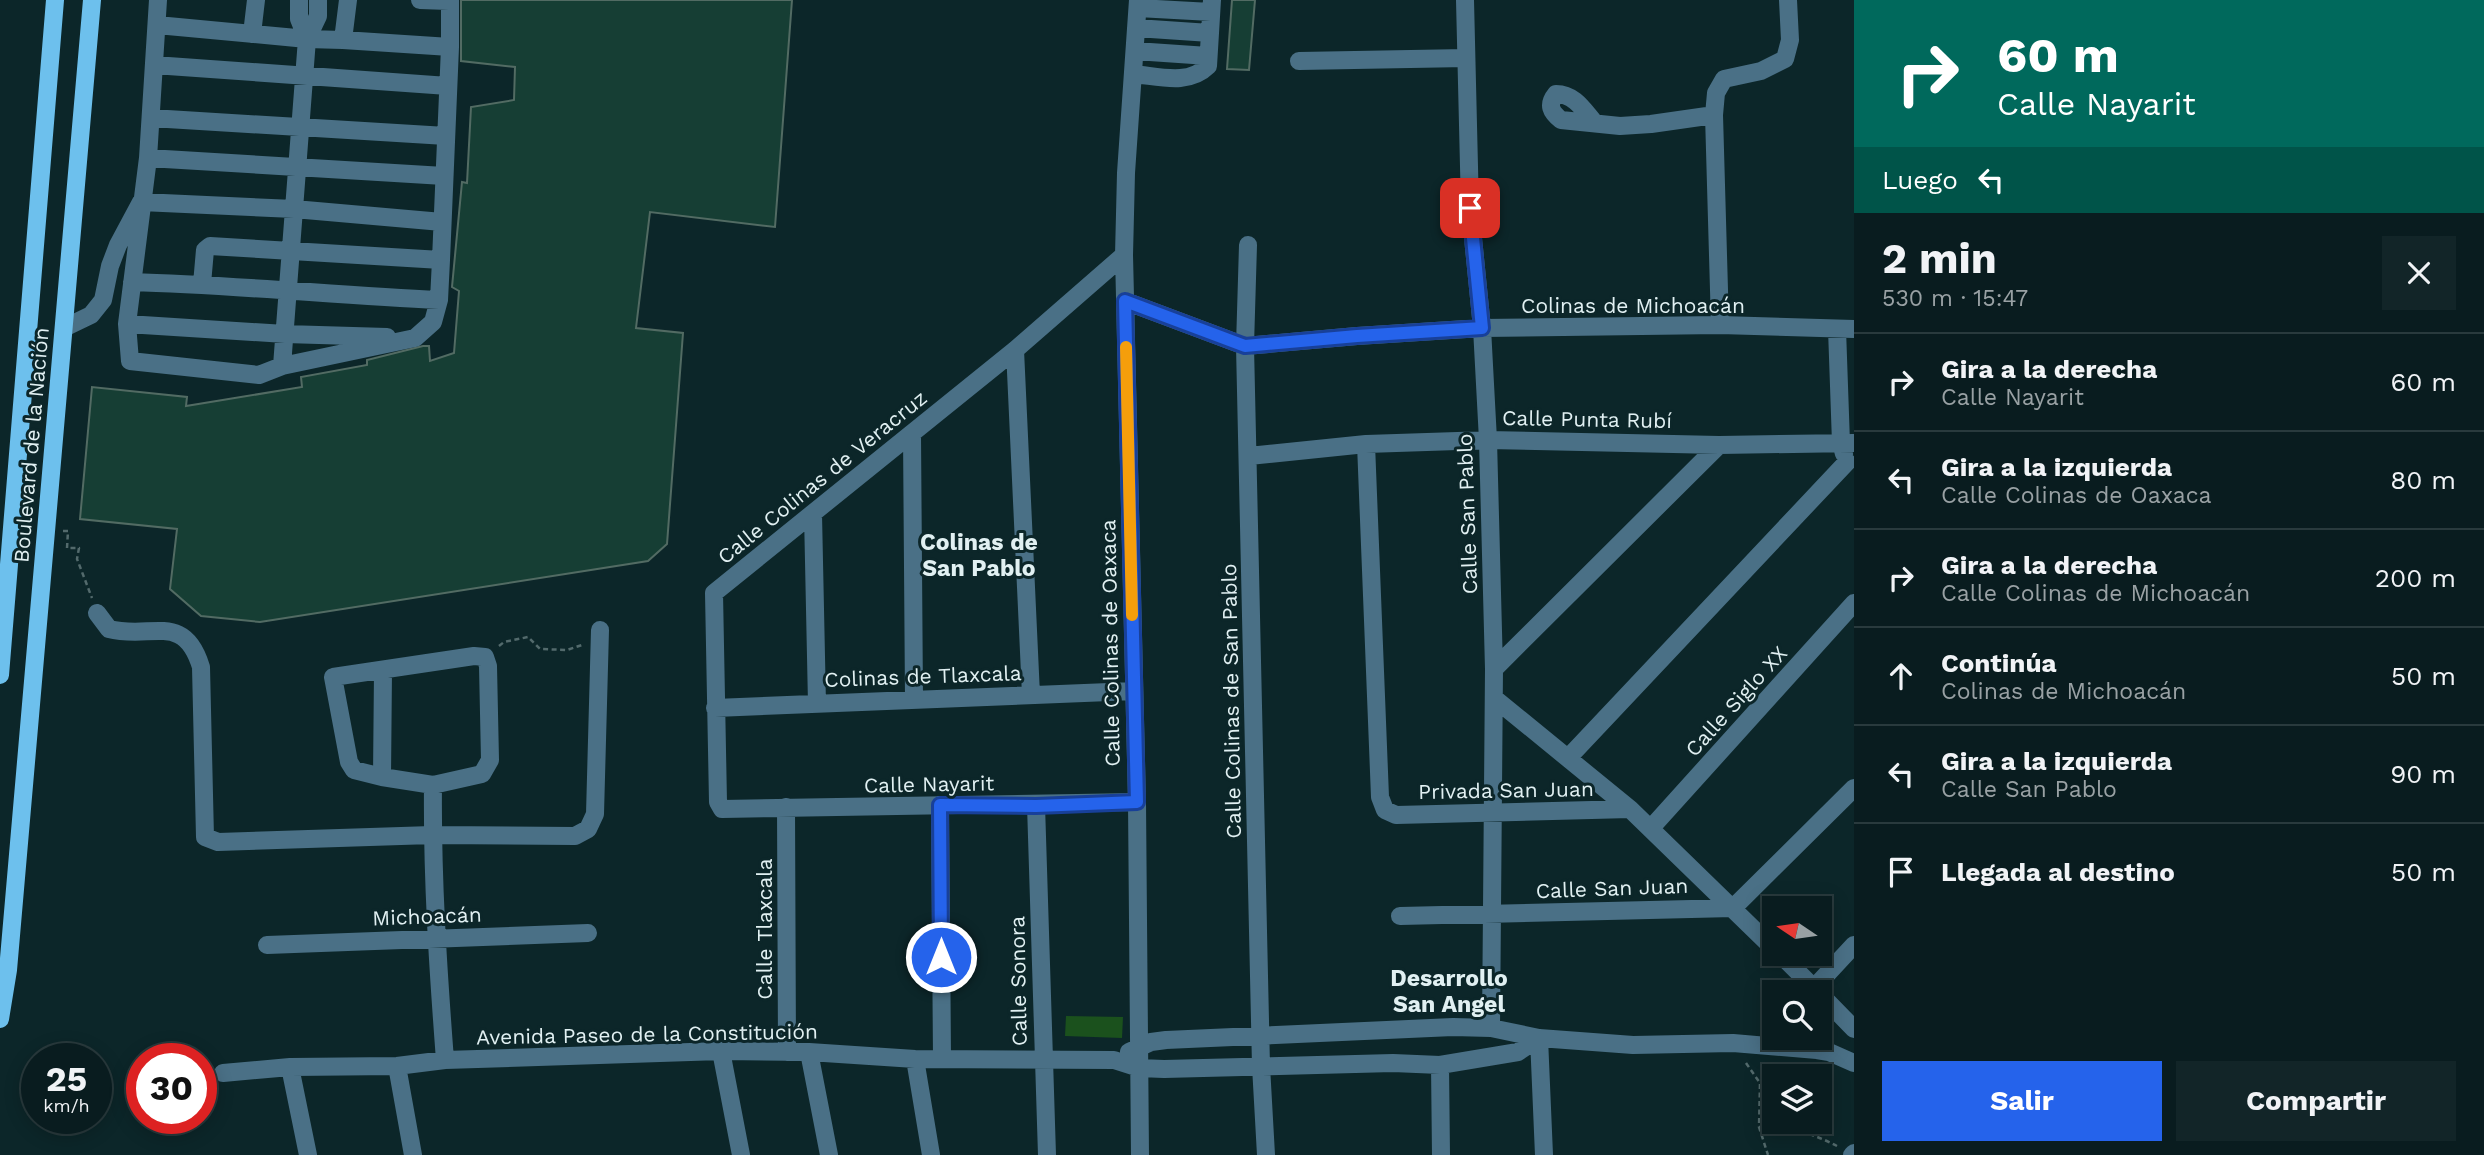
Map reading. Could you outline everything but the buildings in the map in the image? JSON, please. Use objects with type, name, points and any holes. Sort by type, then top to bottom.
[{"type":"main road","name":"Boulevard de la Nación","points":[[0,675],[55,0]]},
{"type":"main road","name":"Boulevard de la Nación","points":[[0,1019],[9,958],[92,0]]},
{"type":"street","points":[[158,0],[148,158],[127,324],[130,361],[259,374],[282,366],[415,338],[433,322],[439,300],[441,260],[450,47],[449,1],[420,0]]},
{"type":"street","points":[[252,34],[256,0]]},
{"type":"street","points":[[299,0],[299,19],[307,40]]},
{"type":"street","points":[[282,366],[307,40],[318,16],[318,0]]},
{"type":"street","points":[[343,40],[348,0]]},
{"type":"street","name":"Calle San Pablo","points":[[1465,0],[1470,208],[1482,328],[1488,440],[1494,669],[1491,1028]]},
{"type":"street","points":[[1720,325],[1714,115],[1716,93],[1724,79],[1761,71],[1785,59],[1790,40],[1788,0]]},
{"type":"street","points":[[1133,74],[1186,79],[1208,66],[1211,6],[1138,4]]},
{"type":"street","name":"Calle Colinas de Oaxaca","points":[[1138,4],[1126,173],[1124,255],[1137,802],[1140,1155]]},
{"type":"street","points":[[157,25],[307,40],[450,47]]},
{"type":"street","points":[[1136,28],[1210,33]]},
{"type":"street","points":[[1135,51],[1208,56]]},
{"type":"street","points":[[1299,61],[1466,58]]},
{"type":"street","points":[[154,65],[448,86]]},
{"type":"street","points":[[1594,122],[1620,126],[1714,115]]},
{"type":"street","points":[[151,118],[446,136]]},
{"type":"street","points":[[148,158],[444,176]]},
{"type":"street","points":[[64,328],[91,315],[103,300],[110,266],[118,245],[141,202]]},
{"type":"street","points":[[141,202],[294,209],[442,222]]},
{"type":"street","name":"Calle Colinas de San Pablo","points":[[1248,245],[1245,346],[1261,1066],[1266,1155]]},
{"type":"street","points":[[202,284],[205,250],[211,246],[441,260]]},
{"type":"street","name":"Calle Colinas de Veracruz","points":[[722,809],[718,802],[714,593],[1015,350],[1124,255]]},
{"type":"street","points":[[132,282],[202,284],[288,292],[439,300]]},
{"type":"street","points":[[1125,301],[1245,346]]},
{"type":"street","points":[[127,324],[285,334],[415,338]]},
{"type":"street","name":"Colinas de Michoacán","points":[[1245,346],[1482,328],[1720,325],[1845,329]]},
{"type":"street","points":[[1568,758],[1851,465],[1847,443],[1845,329]]},
{"type":"street","points":[[1015,350],[1031,695]]},
{"type":"street","points":[[912,433],[914,699]]},
{"type":"street","name":"Calle Punta Rubí","points":[[1249,456],[1366,444],[1488,440],[1719,445],[1847,443]]},
{"type":"street","name":"Privada San Juan","points":[[1366,444],[1380,797],[1385,810],[1396,816],[1630,809]]},
{"type":"street","points":[[1494,669],[1719,445]]},
{"type":"street","points":[[813,514],[817,704]]},
{"type":"street","name":"Calle Siglo XX","points":[[1651,828],[1854,603]]},
{"type":"street","points":[[97,613],[109,629],[169,632],[184,636],[196,650],[201,667],[205,837],[218,842],[432,835],[575,836],[588,828],[595,814],[600,630]]},
{"type":"street","points":[[474,656],[485,657],[488,666],[490,760],[482,775],[433,785],[382,778],[354,770],[349,762],[332,684],[333,677],[383,671],[474,656]]},
{"type":"street","points":[[382,778],[383,671]]},
{"type":"street","name":"Colinas de Tlaxcala","points":[[715,708],[1134,691]]},
{"type":"street","points":[[1494,698],[1630,809],[1762,937]]},
{"type":"street","points":[[433,785],[436,938],[444,1060]]},
{"type":"street","points":[[1733,908],[1854,788]]},
{"type":"street","name":"Calle Nayarit","points":[[722,809],[1036,806],[1137,802]]},
{"type":"street","points":[[940,805],[942,1058]]},
{"type":"street","name":"Calle Sonora","points":[[1036,806],[1047,1155]]},
{"type":"street","name":"Calle Tlaxcala","points":[[786,807],[787,1052]]},
{"type":"street","name":"Calle San Juan","points":[[1493,914],[1733,908]]},
{"type":"street","points":[[1400,916],[1493,914]]},
{"type":"street","name":"Michoacán","points":[[267,945],[588,933]]},
{"type":"street","points":[[1826,980],[1854,945]]},
{"type":"street","points":[[1792,966],[1806,980]]},
{"type":"street","points":[[1832,1006],[1854,1029]]},
{"type":"street","points":[[1114,1060],[1138,1047],[1166,1040],[1453,1027],[1491,1028],[1539,1038],[1633,1045],[1733,1043],[1816,1050],[1829,1052],[1854,1063]]},
{"type":"street","points":[[1539,1038],[1544,1155]]},
{"type":"street","name":"Avenida Paseo de la Constitución","points":[[223,1073],[290,1067],[397,1066],[444,1060],[721,1051],[810,1052],[915,1059],[1114,1060],[1139,1068],[1393,1063],[1440,1065],[1518,1052],[1539,1038]]},
{"type":"street","points":[[721,1051],[741,1155]]},
{"type":"street","points":[[810,1052],[829,1155]]},
{"type":"street","points":[[915,1059],[931,1155]]},
{"type":"street","points":[[1440,1065],[1441,1155]]},
{"type":"street","points":[[397,1066],[413,1155]]},
{"type":"street","points":[[290,1067],[308,1155]]},
{"type":"path","points":[[46,528],[68,531],[67,548],[79,548],[77,559],[97,613]]},
{"type":"path","points":[[485,657],[504,642],[528,637],[540,649],[567,650],[591,643],[600,630]]},
{"type":"path","points":[[1733,1043],[1760,1083],[1759,1127],[1768,1155]]},
{"type":"path","points":[[1759,1127],[1777,1126],[1803,1132],[1853,1154]]},
{"type":"green space","points":[[1066,1016],[1123,1017],[1122,1038],[1065,1036]]},
{"type":"slow traffic","points":[[1126,347],[1132,615]]},
{"type":"district","name":"Colinas de San Pablo","points":[[979,555]]},
{"type":"district","name":"Desarrollo San Angel","points":[[1449,991]]},
{"type":"route","points":[[941,957],[940,805],[1036,806],[1137,802],[1125,301],[1245,346],[1482,328],[1470,208]]}]
